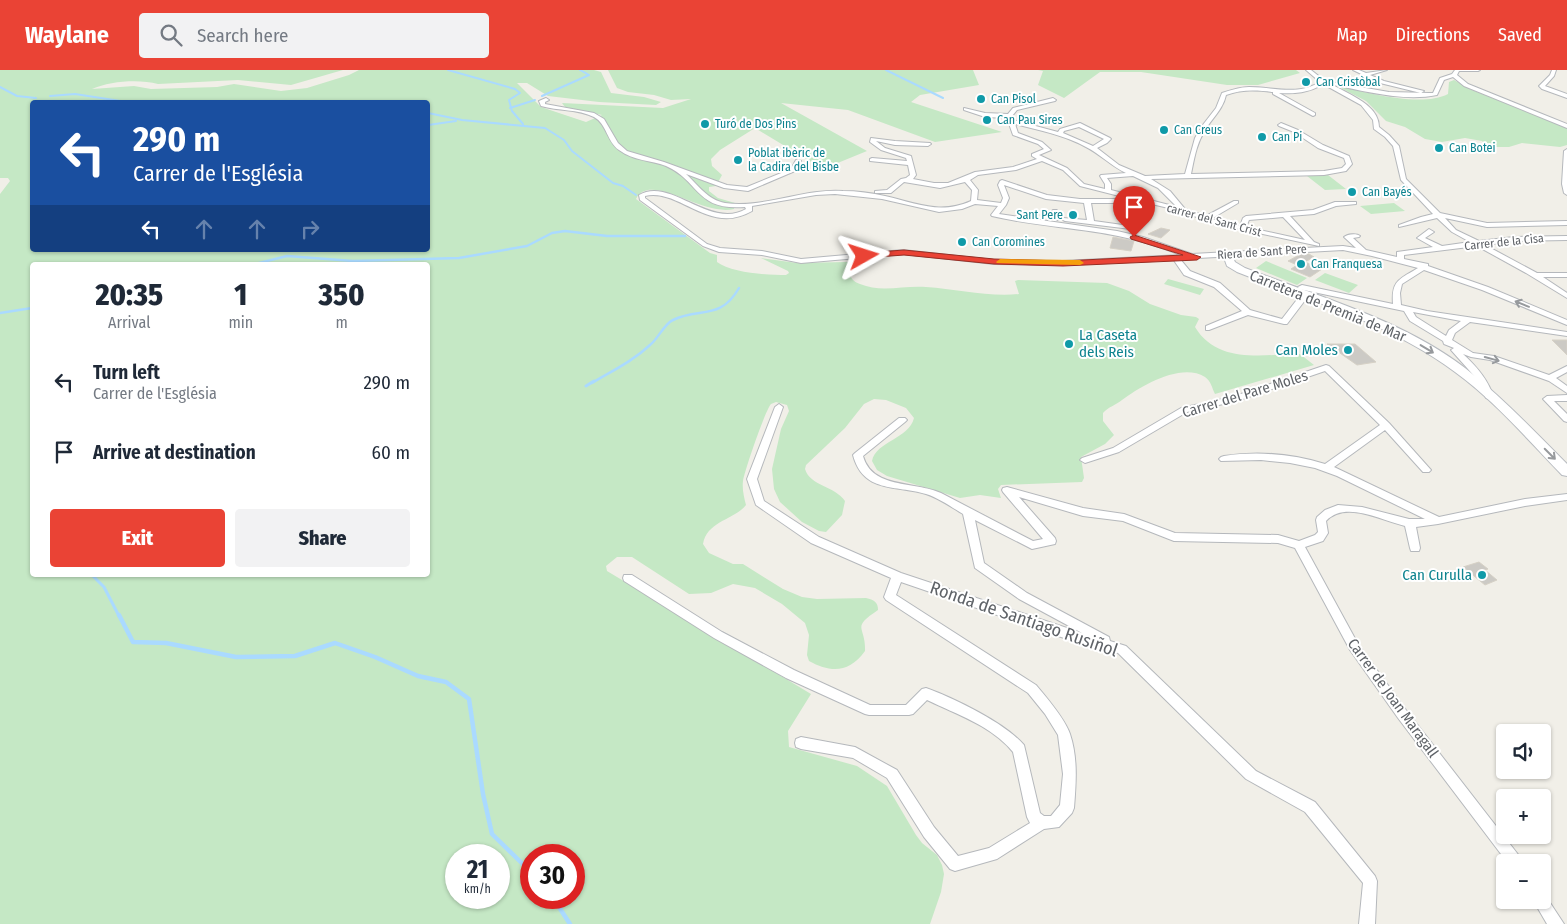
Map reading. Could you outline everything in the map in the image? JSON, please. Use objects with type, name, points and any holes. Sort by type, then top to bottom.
[{"type":"street","points":[[1308,70],[1323,82],[1363,104],[1376,120],[1376,128],[1396,146],[1403,179],[1454,231],[1536,275],[1567,296]]},
{"type":"street","points":[[1355,70],[1382,82],[1434,94]]},
{"type":"street","points":[[1367,74],[1384,70]]},
{"type":"street","points":[[1434,94],[1442,79],[1456,72],[1478,70]]},
{"type":"street","points":[[1542,86],[1552,76],[1554,70]]},
{"type":"street","points":[[1456,72],[1466,85],[1567,126]]},
{"type":"street","points":[[1188,176],[1192,154],[1203,128],[1218,112],[1224,94],[1243,88],[1311,90],[1323,82],[1389,94],[1434,94]]},
{"type":"street","points":[[1542,86],[1567,90]]},
{"type":"street","points":[[1542,86],[1550,91],[1567,96]]},
{"type":"street","points":[[1270,90],[1313,114]]},
{"type":"street","points":[[546,100],[542,101],[543,105],[598,116],[605,122],[611,138],[620,149],[726,187],[748,189],[793,170],[798,161]]},
{"type":"street","points":[[1053,100],[1014,109],[1010,118],[1015,134],[1040,143],[1048,150],[1034,155],[1065,169],[1082,185],[1080,189],[1090,193],[1086,201],[1091,222]]},
{"type":"street","points":[[966,109],[985,115],[1010,118],[1060,134],[1093,148],[1116,165],[1148,177],[1317,174],[1344,170],[1349,164],[1347,157],[1336,150],[1318,145],[1294,129],[1281,126]]},
{"type":"street","points":[[1060,134],[1068,128],[1080,125],[1108,138],[1105,142],[1093,148]]},
{"type":"street","points":[[908,180],[913,175],[909,157],[883,149],[872,141],[874,139],[895,143],[928,144]]},
{"type":"street","points":[[1567,152],[1567,193]]},
{"type":"street","points":[[675,168],[713,201],[748,206],[789,196],[805,196],[827,192],[889,192],[903,180],[938,187],[956,184],[977,174],[1014,169],[1042,159]]},
{"type":"street","points":[[872,160],[911,163]]},
{"type":"street","points":[[1108,190],[1108,184],[1103,176],[1136,174]]},
{"type":"street","points":[[1148,177],[1172,194],[1183,210]]},
{"type":"street","points":[[966,179],[975,190],[974,202]]},
{"type":"street","points":[[1140,201],[1086,201],[1046,197],[1002,182],[1001,186],[1006,198],[1004,205],[994,215],[1017,221],[1042,222],[1134,237],[1197,257]]},
{"type":"street","name":"carrer del Sant Crist","points":[[1082,185],[1108,190],[1140,201],[1183,210],[1206,220],[1242,229],[1335,248]]},
{"type":"street","name":"Riera de Sant Pere","points":[[748,206],[750,210],[746,214],[725,216],[696,210],[658,192],[647,193],[642,196],[642,199],[705,245],[719,250],[762,253],[801,261],[904,252],[994,262],[1063,263],[1335,248],[1362,250],[1425,266],[1567,322]]},
{"type":"street","points":[[851,193],[890,198],[923,210],[955,209],[974,202],[1004,205]]},
{"type":"street","points":[[1206,220],[1236,202]]},
{"type":"street","points":[[1242,229],[1246,218],[1314,212],[1335,204],[1354,203]]},
{"type":"street","points":[[1285,214],[1312,244]]},
{"type":"street","points":[[1042,222],[1056,215],[1137,229]]},
{"type":"street","points":[[1401,226],[1423,218],[1440,215],[1487,225],[1567,223]]},
{"type":"street","points":[[1429,231],[1431,232],[1420,238],[1442,249]]},
{"type":"street","points":[[1357,236],[1346,236],[1362,250]]},
{"type":"street","name":"Carrer de la Cisa","points":[[1401,259],[1400,254],[1404,253],[1514,239],[1567,238]]},
{"type":"street","name":"Carretera de Premià de Mar","points":[[1228,255],[1231,264],[1241,270],[1303,291],[1423,346],[1460,370],[1513,417],[1567,472]]},
{"type":"street","points":[[1176,258],[1187,272],[1217,285],[1247,312],[1284,322],[1303,291],[1467,320],[1567,334]]},
{"type":"street","points":[[1397,307],[1396,293],[1399,283],[1425,266]]},
{"type":"street","points":[[1536,275],[1567,275]]},
{"type":"street","points":[[1407,309],[1412,319],[1447,342],[1472,355],[1491,358],[1552,380],[1567,390]]},
{"type":"street","points":[[1209,328],[1247,312]]},
{"type":"street","points":[[1447,342],[1452,332],[1467,320]]},
{"type":"street","points":[[1447,342],[1480,376],[1488,387],[1489,396]]},
{"type":"street","name":"Carrer del Pare Moles","points":[[1085,460],[1116,450],[1184,410],[1234,399],[1326,368],[1386,425]]},
{"type":"street","points":[[1552,380],[1552,377],[1567,369]]},
{"type":"street","points":[[1567,398],[1547,399],[1567,419]]},
{"type":"street","points":[[779,407],[752,480],[760,503],[815,540],[897,576]]},
{"type":"street","points":[[902,420],[858,455],[862,470],[872,478],[890,485],[928,491],[1032,544],[1051,541],[1007,490],[1083,512],[1124,518],[1174,537],[1278,539],[1299,544],[1319,538],[1323,533],[1321,520],[1325,512],[1333,509],[1376,512],[1410,523],[1438,520],[1554,497],[1567,497]]},
{"type":"street","points":[[1326,468],[1386,425],[1426,470]]},
{"type":"street","points":[[1224,459],[1239,456],[1259,457],[1326,468],[1438,520]]},
{"type":"street","points":[[1554,497],[1567,502]]},
{"type":"street","points":[[968,512],[978,565],[1023,596],[1122,649]]},
{"type":"street","points":[[1410,523],[1415,548]]},
{"type":"street","name":"Carrer de Joan Maragall","points":[[1299,544],[1354,647],[1402,714],[1510,854]]},
{"type":"street","name":"Ronda de Santiago Rusiñol","points":[[801,743],[855,752],[892,774],[929,832],[955,864],[992,854],[1042,823],[1054,822],[1067,808],[1070,774],[1064,734],[1049,710],[1032,689],[890,597],[897,576],[1064,633],[1122,649],[1251,775],[1310,807],[1370,881],[1366,924]]},
{"type":"street","points":[[628,578],[718,635],[790,674],[869,710],[909,710],[926,693],[1002,733],[1014,741],[1019,749],[1034,817],[1042,823]]},
{"type":"street","points":[[1546,909],[1556,924]]},
{"type":"green space","points":[[0,70],[343,70],[291,85],[238,80],[158,84],[134,81],[107,84],[92,89],[134,86],[151,89],[217,87],[234,84],[281,91],[307,88],[359,70],[594,70],[601,72],[611,93],[644,97],[661,102],[656,105],[599,102],[548,96],[527,83],[517,83],[541,107],[586,122],[602,115],[565,107],[562,103],[663,108],[691,99],[671,100],[654,95],[628,92],[617,88],[608,70],[973,70],[979,85],[920,95],[911,102],[1002,132],[935,142],[848,110],[781,103],[867,151],[823,169],[755,128],[720,150],[711,159],[712,166],[722,175],[716,186],[709,187],[709,191],[718,198],[735,203],[734,209],[721,210],[707,207],[665,192],[653,190],[643,192],[636,199],[710,253],[717,255],[717,262],[731,269],[760,274],[786,275],[789,273],[788,271],[761,258],[797,263],[847,262],[853,265],[848,270],[852,279],[868,287],[926,287],[1007,295],[1019,294],[1015,281],[1018,280],[1107,283],[1129,291],[1150,304],[1181,315],[1196,317],[1199,319],[1195,327],[1205,339],[1216,347],[1243,355],[1300,354],[1314,365],[1215,394],[1207,379],[1195,373],[1173,374],[1150,383],[1103,413],[1103,421],[1114,435],[1105,444],[1081,457],[1084,478],[1082,482],[1001,485],[998,489],[1001,498],[980,495],[960,498],[887,476],[877,470],[872,461],[875,454],[906,431],[914,418],[906,408],[886,400],[874,399],[864,404],[845,428],[806,465],[805,469],[812,479],[841,496],[845,501],[842,515],[826,532],[819,531],[802,522],[780,502],[774,489],[772,469],[781,429],[789,411],[787,405],[776,402],[771,404],[764,417],[743,481],[746,505],[710,530],[703,544],[709,553],[733,564],[743,564],[783,589],[802,597],[817,599],[866,598],[875,602],[878,610],[864,621],[861,628],[865,651],[853,664],[839,669],[825,668],[809,661],[807,655],[809,635],[805,623],[782,604],[755,588],[733,584],[711,593],[689,594],[632,557],[617,557],[606,566],[607,571],[811,694],[788,731],[789,747],[857,766],[887,786],[916,835],[922,843],[937,855],[942,865],[944,874],[941,892],[930,924],[0,924],[0,194],[10,181],[8,178],[0,178]]},
{"type":"green space","points":[[1038,70],[1296,70],[1300,73],[1258,85],[1227,85],[1141,72],[1100,72],[1064,98],[1038,85],[1043,71]]},
{"type":"green space","points":[[1454,80],[1472,90],[1567,128],[1567,145],[1560,147],[1522,143],[1509,147],[1487,147],[1482,141],[1465,138],[1442,142],[1425,139],[1405,127],[1386,121],[1366,101],[1337,86],[1393,98],[1423,100],[1448,94],[1449,82]]},
{"type":"green space","points":[[1328,175],[1346,189],[1325,190],[1307,176]]},
{"type":"green space","points":[[1394,203],[1405,211],[1371,214],[1360,206]]},
{"type":"green space","points":[[1266,261],[1307,278],[1297,285],[1256,268]]},
{"type":"green space","points":[[1325,273],[1358,285],[1349,293],[1315,280]]},
{"type":"green space","points":[[1168,279],[1204,289],[1200,295],[1164,284]]},
{"type":"building","points":[[1161,228],[1170,230],[1161,238],[1148,234]]},
{"type":"building","points":[[1113,237],[1134,241],[1131,251],[1110,248]]},
{"type":"building","name":"Can Franquesa","points":[[1301,254],[1309,254],[1314,257],[1305,262],[1322,269],[1310,277],[1291,269],[1297,265],[1288,261]]},
{"type":"building","points":[[1552,340],[1567,340],[1567,355]]},
{"type":"building","name":"Can Moles","points":[[1327,344],[1355,344],[1376,362],[1357,365]]},
{"type":"building","name":"Can Curulla","points":[[1479,562],[1497,580],[1485,585],[1463,567]]},
{"type":"waterway","points":[[448,70],[515,89],[520,93],[509,100],[511,108]]},
{"type":"waterway","points":[[542,96],[589,75],[580,70]]},
{"type":"waterway","points":[[886,70],[943,98]]},
{"type":"waterway","points":[[0,87],[17,96],[36,98]]},
{"type":"waterway","points":[[50,96],[75,94],[114,100]]},
{"type":"waterway","points":[[511,108],[535,100]]},
{"type":"waterway","points":[[511,108],[523,124]]},
{"type":"waterway","points":[[430,113],[462,120],[545,128],[564,140],[572,151],[613,183],[623,186],[636,195]]},
{"type":"waterway","points":[[430,125],[456,121]]},
{"type":"waterway","points":[[263,262],[287,256],[353,261],[459,258],[527,246],[552,233],[565,231],[607,236],[685,236]]},
{"type":"waterway","points":[[592,383],[637,356],[673,320],[717,309],[732,298],[739,288]]},
{"type":"waterway","points":[[0,313],[30,308]]},
{"type":"waterway","points":[[586,386],[594,381]]},
{"type":"waterway","points":[[94,577],[104,587],[119,616]]},
{"type":"waterway","points":[[119,615],[133,642],[166,643],[236,657],[295,656],[335,643],[375,657],[418,676],[446,682],[469,699],[483,794],[492,834],[520,861]]},
{"type":"waterway","points":[[560,909],[570,924]]},
{"type":"slow traffic","points":[[1000,262],[1080,263]]},
{"type":"place","name":"Can Cristòbal","points":[[1306,82]]},
{"type":"place","name":"Can Pisol","points":[[981,99]]},
{"type":"place","name":"Can Pau Sires","points":[[987,120]]},
{"type":"place","name":"Turó de Dos Pins","points":[[705,124]]},
{"type":"place","name":"Can Creus","points":[[1164,130]]},
{"type":"place","name":"Can Pi","points":[[1262,137]]},
{"type":"place","name":"Can Botei","points":[[1439,148]]},
{"type":"place","name":"Poblat ibèric de la Cadira del Bisbe","points":[[738,160]]},
{"type":"place","name":"Can Bayés","points":[[1352,192]]},
{"type":"place","name":"Sant Pere","points":[[1073,215]]},
{"type":"place","name":"Can Coromines","points":[[962,242]]},
{"type":"place","name":"Can Franquesa","points":[[1301,264]]},
{"type":"place","name":"La Caseta dels Reis","points":[[1069,344]]},
{"type":"place","name":"Can Moles","points":[[1348,350]]},
{"type":"place","name":"Can Curulla","points":[[1482,575]]},
{"type":"route","points":[[864,256],[904,252],[994,262],[1063,263],[1197,257],[1134,237]]}]
